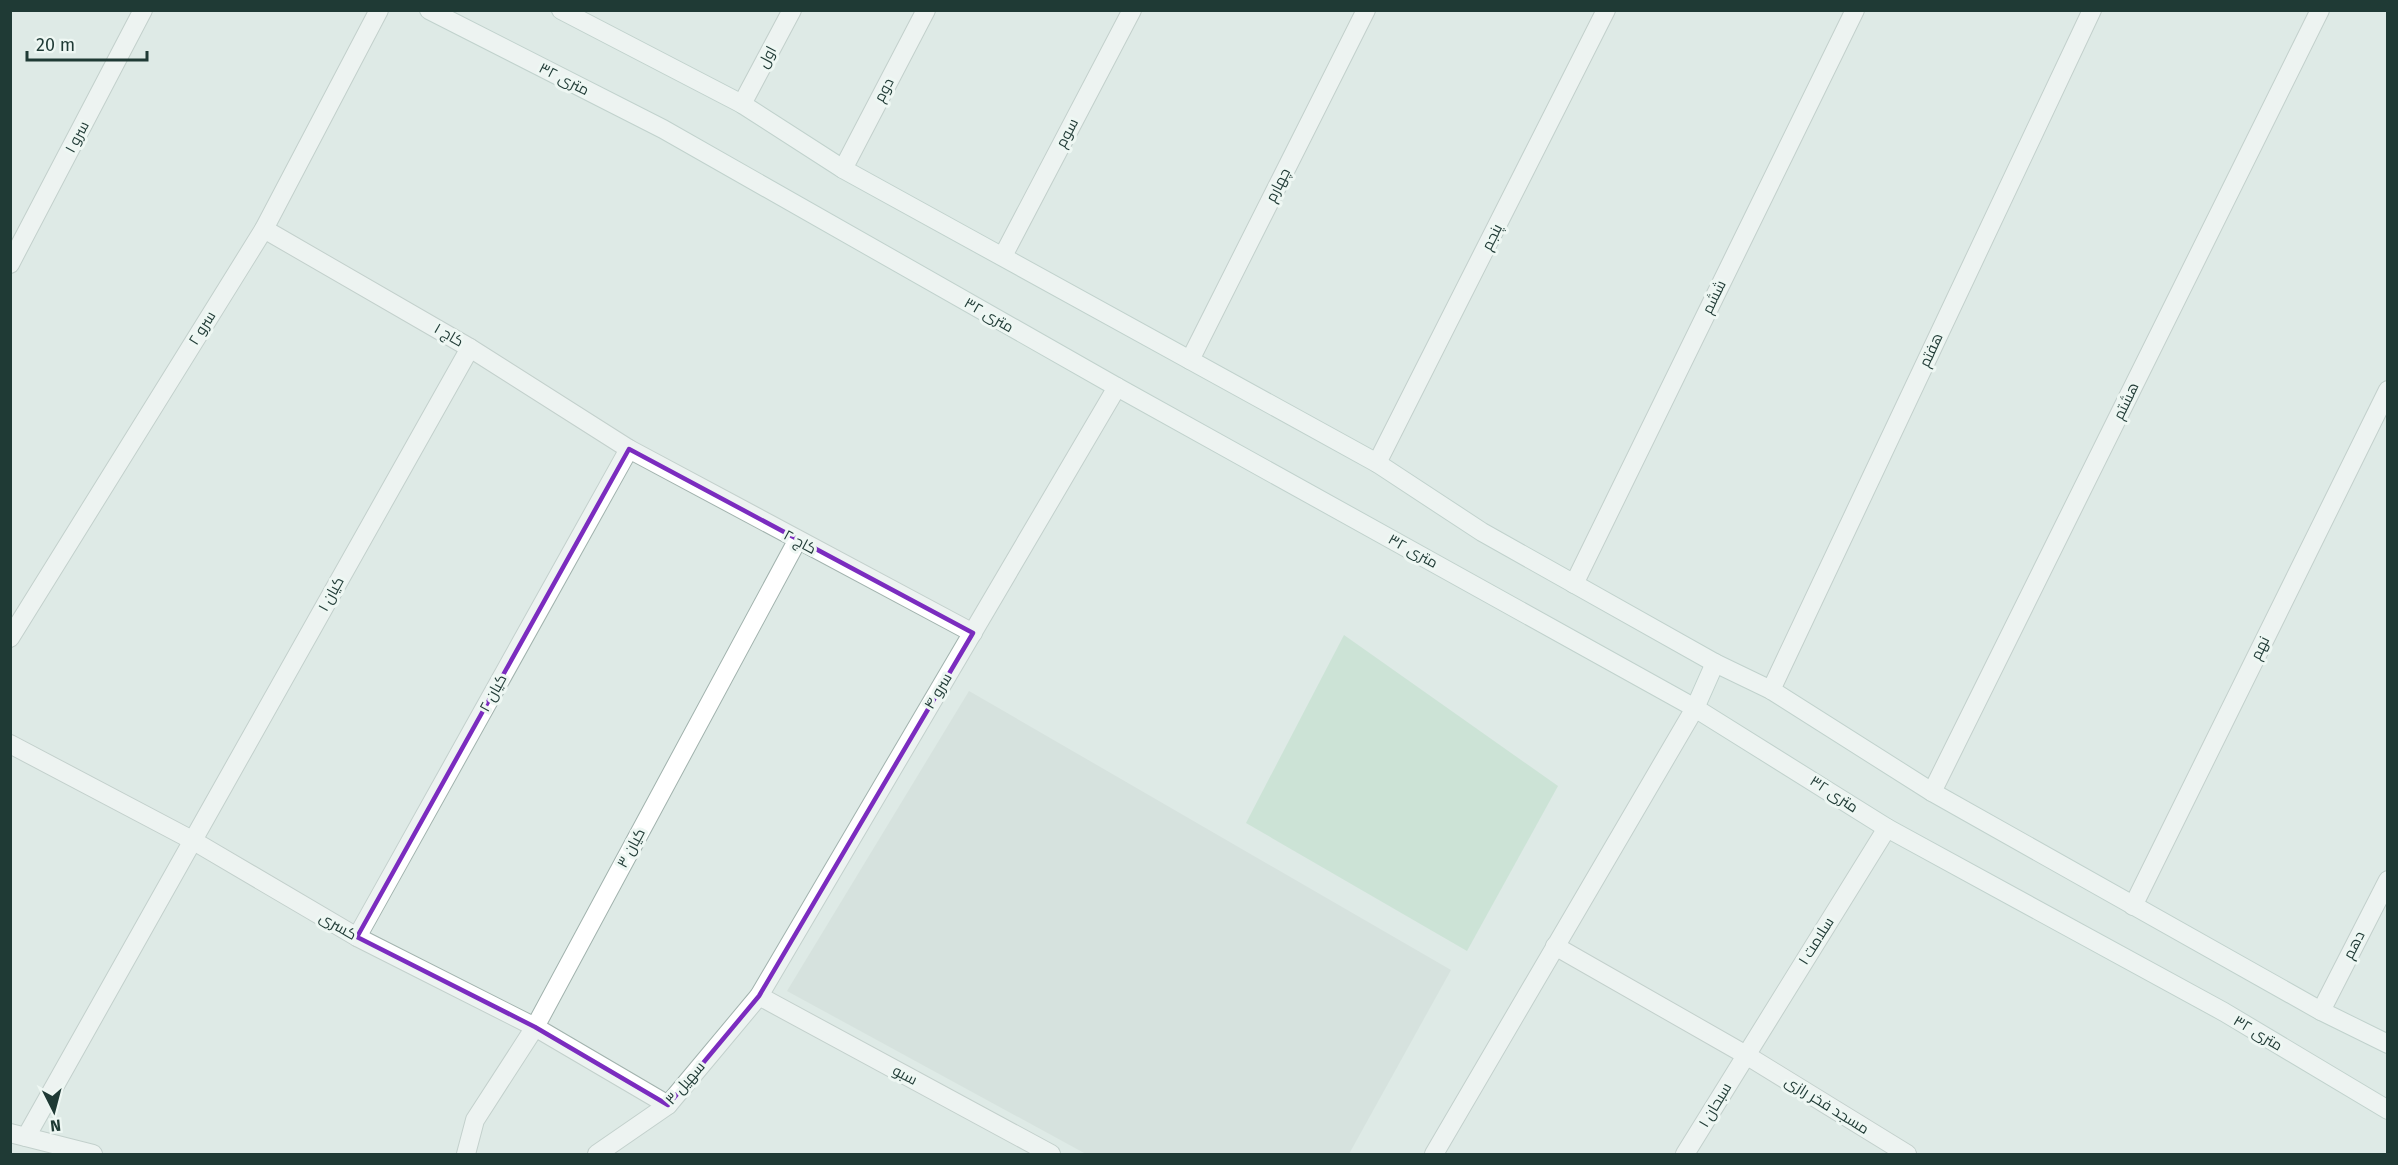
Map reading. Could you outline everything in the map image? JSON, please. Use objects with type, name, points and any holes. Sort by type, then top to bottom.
[{"type":"street","name":"سرو ۱","points":[[10,264],[143,10]]},
{"type":"street","name":"سرو ۲","points":[[10,638],[264,229],[379,10]]},
{"type":"street","name":"۳۲ متری","points":[[429,10],[663,129],[1117,387],[1695,708],[1887,828],[2224,1012],[2388,1110]]},
{"type":"street","points":[[561,10],[594,18],[742,104],[843,169],[1377,463],[1482,532],[1715,663],[1771,690],[1932,792],[2321,1011],[2388,1044]]},
{"type":"street","name":"اول","points":[[742,104],[792,10]]},
{"type":"street","name":"دوم","points":[[843,169],[926,10]]},
{"type":"street","name":"سوم","points":[[1003,256],[1132,10]]},
{"type":"street","name":"چهارم","points":[[1190,360],[1366,10]]},
{"type":"street","name":"پنجم","points":[[1377,463],[1606,10]]},
{"type":"street","name":"ششم","points":[[1574,584],[1855,10]]},
{"type":"street","name":"هفتم","points":[[1771,690],[2092,10]]},
{"type":"street","name":"هشتم","points":[[1932,792],[2320,10]]},
{"type":"street","name":"کاج ۱","points":[[264,229],[470,348],[629,449]]},
{"type":"street","name":"کیان ۱","points":[[18,1135],[192,840],[470,348]]},
{"type":"street","name":"سرو ۴","points":[[759,996],[1117,387]]},
{"type":"street","name":"نهم","points":[[2133,906],[2388,390]]},
{"type":"street","name":"کاج ۲","points":[[629,449],[972,633]]},
{"type":"street","name":"کیان ۲","points":[[357,937],[629,449]]},
{"type":"street","name":"کیان ۳","points":[[466,1155],[475,1120],[535,1026],[797,541]]},
{"type":"street","points":[[1434,1155],[1695,708],[1715,663]]},
{"type":"street","name":"کسری","points":[[10,744],[192,840],[357,937],[535,1026],[668,1105]]},
{"type":"street","name":"سلامت ۱","points":[[1746,1055],[1887,828]]},
{"type":"street","name":"دهم","points":[[2321,1011],[2388,879]]},
{"type":"street","name":"مسجد فخر رازی","points":[[1556,946],[1746,1055],[1907,1155]]},
{"type":"street","name":"سهیل ۳","points":[[597,1155],[668,1105],[759,996]]},
{"type":"street","name":"سبو","points":[[759,996],[1052,1155]]},
{"type":"street","name":"سبحان ۱","points":[[1685,1155],[1746,1055]]},
{"type":"street","points":[[18,1135],[93,1155]]},
{"type":"highlighted area","points":[[629,449],[973,633],[759,996],[668,1105],[535,1027],[357,937]]},
{"type":"shaded area","points":[[969,691],[1451,970],[1349,1154],[1086,1154],[787,991]]},
{"type":"green space","points":[[1344,635],[1558,786],[1467,951],[1246,823]]}]
